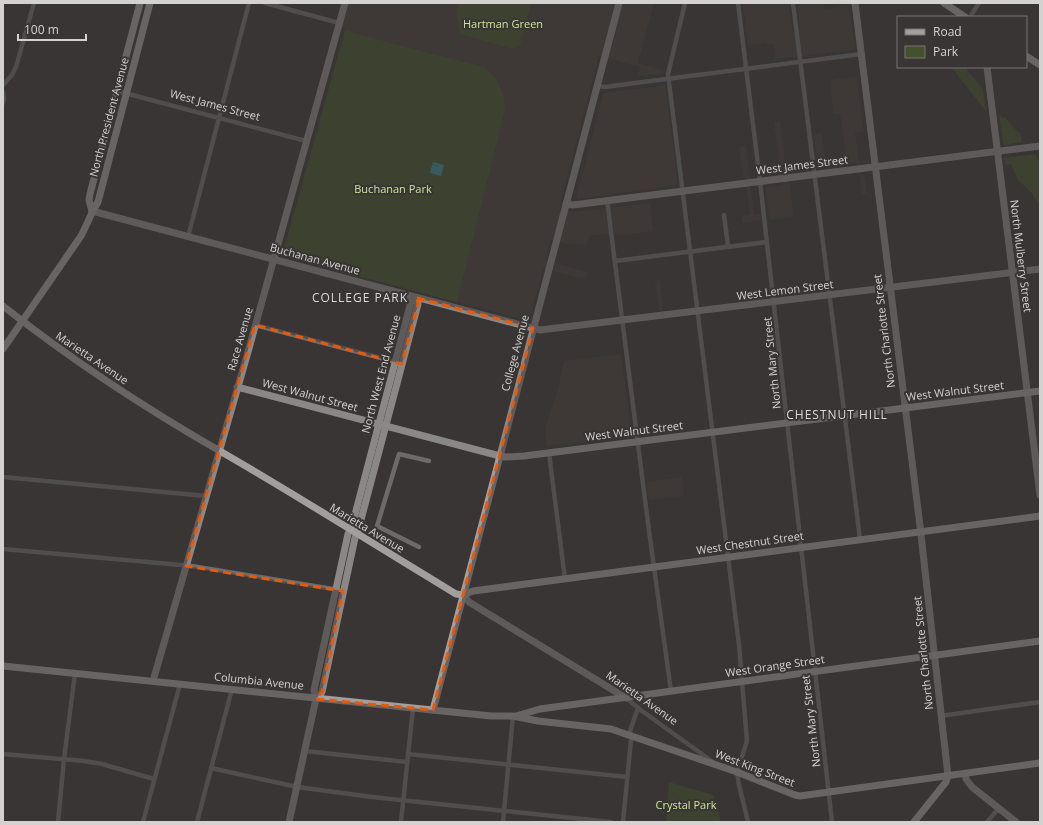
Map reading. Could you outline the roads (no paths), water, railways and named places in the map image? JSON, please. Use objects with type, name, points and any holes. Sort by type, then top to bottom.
[{"type":"main road","name":"North President Avenue","points":[[92,211],[89,200],[90,194],[140,3]]},
{"type":"main road","name":"North President Avenue","points":[[3,349],[80,236],[98,202],[150,3]]},
{"type":"main road","points":[[944,3],[964,16]]},
{"type":"main road","points":[[1027,57],[1040,65]]},
{"type":"main road","name":"Marietta Avenue","points":[[3,306],[49,342],[88,369],[219,451],[456,594],[463,596]]},
{"type":"main road","name":"West Walnut Street","points":[[500,456],[506,457],[549,452],[1040,391]]},
{"type":"main road","name":"College Avenue","points":[[433,710],[500,456]]},
{"type":"main road","name":"West Chestnut Street","points":[[463,596],[473,591],[1040,516]]},
{"type":"main road","name":"West Orange Street","points":[[513,716],[540,709],[1040,641]]},
{"type":"main road","name":"Columbia Avenue","points":[[3,666],[316,699],[491,716],[513,716]]},
{"type":"main road","name":"West King Street","points":[[513,716],[538,721],[604,728],[630,735],[737,772],[795,795],[828,793],[1040,763]]},
{"type":"main road","points":[[914,822],[946,782],[948,776]]},
{"type":"street","points":[[3,85],[12,75],[16,67],[34,3]]},
{"type":"street","points":[[188,237],[250,3]]},
{"type":"street","points":[[265,3],[339,23]]},
{"type":"street","name":"Race Avenue","points":[[153,681],[238,387],[345,3]]},
{"type":"street","name":"College Avenue","points":[[500,456],[619,3]]},
{"type":"street","points":[[685,3],[668,74],[714,432],[743,681],[747,741],[737,772],[748,822]]},
{"type":"street","name":"North Mary Street","points":[[738,3],[774,302],[832,822]]},
{"type":"street","points":[[794,3],[800,62],[860,540]]},
{"type":"street","name":"North Charlotte Street","points":[[855,3],[920,531],[948,776]]},
{"type":"street","points":[[971,16],[979,3]]},
{"type":"street","points":[[598,86],[669,79],[861,54]]},
{"type":"street","name":"North Mulberry Street","points":[[986,68],[1040,495]]},
{"type":"street","name":"West James Street","points":[[117,91],[306,141]]},
{"type":"street","points":[[3,92],[3,103]]},
{"type":"street","name":"West James Street","points":[[566,204],[573,205],[1040,146]]},
{"type":"street","points":[[607,200],[671,692]]},
{"type":"street","name":"Buchanan Avenue","points":[[92,211],[533,328]]},
{"type":"street","points":[[724,215],[728,246]]},
{"type":"street","points":[[615,261],[767,242]]},
{"type":"street","name":"West Lemon Street","points":[[533,328],[540,330],[623,321],[1040,269]]},
{"type":"street","name":"North West End Avenue","points":[[289,822],[316,699],[322,692],[340,590],[353,532],[399,363],[411,302],[417,298]]},
{"type":"street","points":[[255,325],[399,363]]},
{"type":"street","name":"West Walnut Street","points":[[238,387],[500,456]]},
{"type":"street","points":[[549,452],[565,579]]},
{"type":"street","points":[[419,547],[377,526],[399,454],[429,461]]},
{"type":"street","points":[[3,477],[206,496]]},
{"type":"street","points":[[3,549],[186,566],[340,590]]},
{"type":"street","name":"Marietta Avenue","points":[[463,596],[469,602],[626,698],[720,766]]},
{"type":"street","points":[[58,822],[75,673]]},
{"type":"street","points":[[143,822],[180,684]]},
{"type":"street","points":[[196,822],[232,689]]},
{"type":"street","points":[[940,716],[1040,702]]},
{"type":"street","points":[[401,822],[413,708]]},
{"type":"street","points":[[623,822],[631,740],[630,731],[638,708]]},
{"type":"street","points":[[503,822],[513,716]]},
{"type":"street","points":[[305,751],[407,762]]},
{"type":"street","points":[[3,754],[102,764],[154,779]]},
{"type":"street","points":[[408,754],[627,777]]},
{"type":"street","points":[[211,768],[296,787],[611,822]]},
{"type":"street","points":[[965,774],[970,785],[1016,822]]},
{"type":"street","points":[[986,822],[999,808]]},
{"type":"water","points":[[433,162],[444,165],[441,176],[430,173]]},
{"type":"district","name":"COLLEGE PARK","points":[[360,298]]},
{"type":"district","name":"CHESTNUT HILL","points":[[837,415]]},
{"type":"park label","name":"Hartman Green","points":[[503,24]]},
{"type":"park label","name":"Buchanan Park","points":[[393,189]]},
{"type":"park label","name":"Crystal Park","points":[[686,805]]}]
